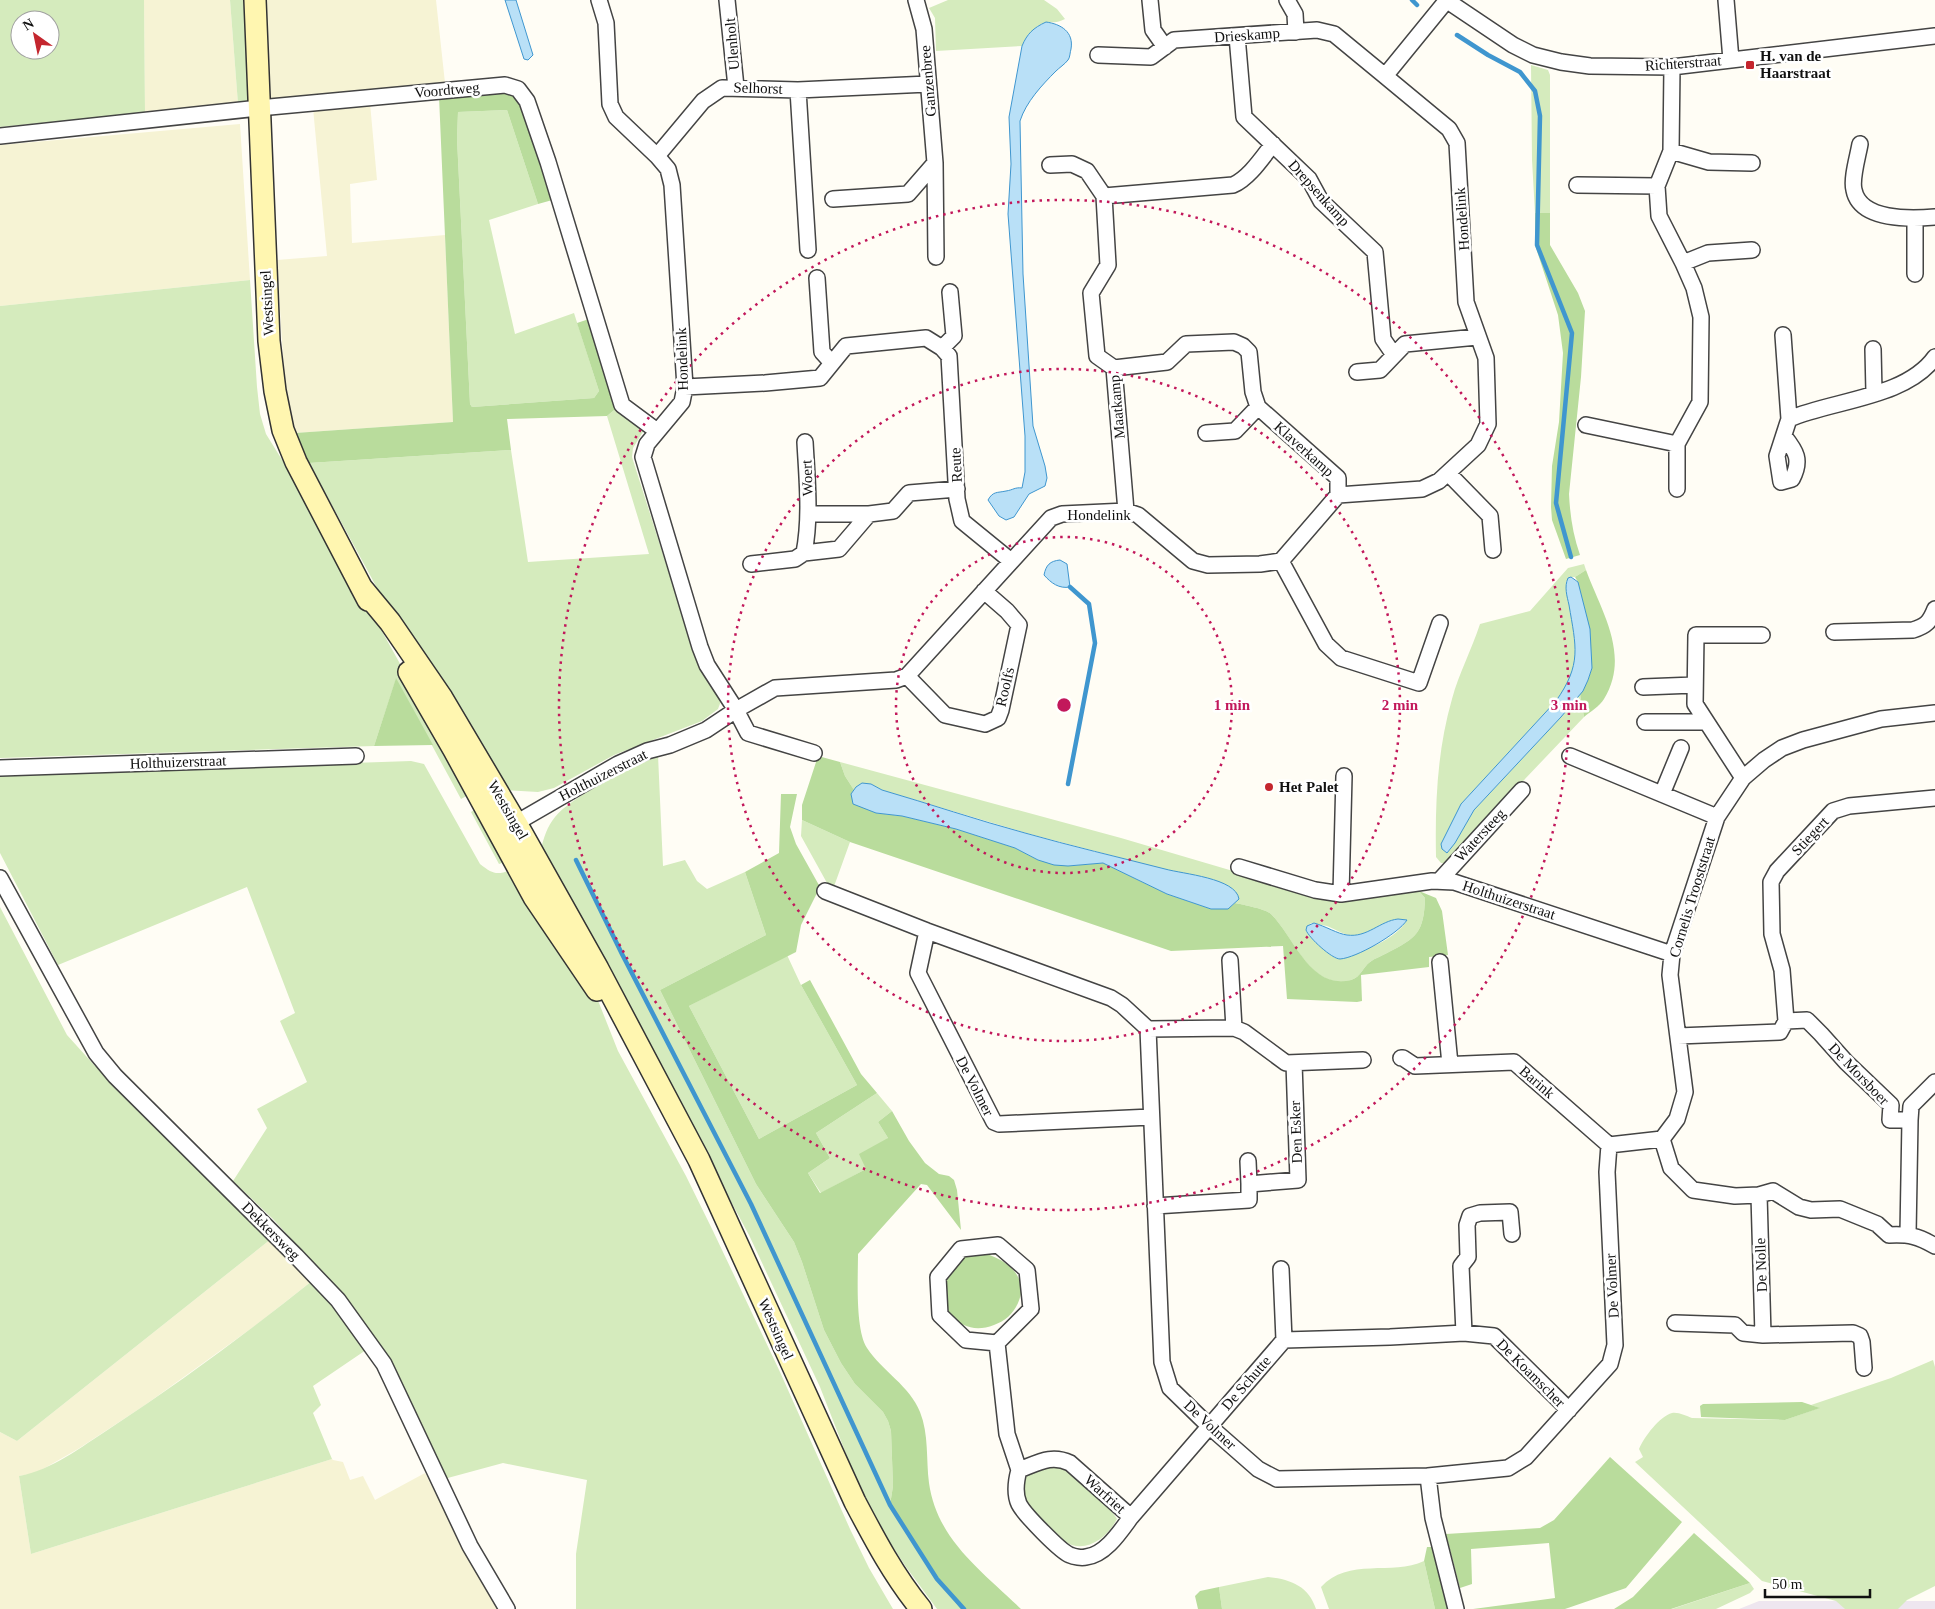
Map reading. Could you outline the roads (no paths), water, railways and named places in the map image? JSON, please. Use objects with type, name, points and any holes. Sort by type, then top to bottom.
[{"type":"main road","name":"Westsingel","points":[[255,0],[269,341],[275,391],[283,430],[296,462],[361,587],[390,622],[442,698],[508,828],[598,969],[699,1160],[855,1502],[882,1554],[921,1609]]},
{"type":"street","name":"Hondelink","points":[[599,0],[606,23],[610,104],[616,117],[668,169],[672,185],[685,387],[682,402],[647,444],[643,457],[700,647],[707,664],[748,733],[814,752]]},
{"type":"street","name":"Ulenholt","points":[[728,0],[736,87]]},
{"type":"street","name":"Ganzenbree","points":[[916,0],[924,29],[935,163],[936,257]]},
{"type":"street","points":[[1150,0],[1153,30],[1165,47]]},
{"type":"street","points":[[1287,0],[1295,14],[1296,32]]},
{"type":"street","points":[[1385,76],[1446,0]]},
{"type":"street","name":"Richterstraat","points":[[1446,0],[1513,45],[1533,55],[1561,62],[1590,66],[1672,67],[1935,36]]},
{"type":"street","points":[[1726,0],[1731,60]]},
{"type":"street","name":"Drieskamp","points":[[1098,55],[1151,57],[1174,40],[1317,30],[1334,34],[1385,76]]},
{"type":"street","name":"Drepsenkamp","points":[[1237,36],[1244,118],[1309,178],[1321,201],[1375,252],[1383,338],[1394,355]]},
{"type":"street","points":[[1672,67],[1671,151],[1656,186],[1660,216],[1694,288],[1701,317],[1700,402],[1677,444],[1677,490]]},
{"type":"street","name":"Hondelink","points":[[1338,496],[1422,489],[1439,481],[1478,445],[1488,424],[1486,358],[1466,302],[1457,143],[1449,129],[1385,76]]},
{"type":"street","name":"Selhorst","points":[[657,156],[703,100],[722,88],[798,90],[928,84]]},
{"type":"street","name":"Voordtweg","points":[[0,136],[259,108],[505,85],[518,89],[527,101],[548,162],[622,405],[657,430]]},
{"type":"street","name":"Selhorst","points":[[798,90],[808,250]]},
{"type":"street","points":[[1050,165],[1072,164],[1087,171],[1104,196],[1233,185],[1239,183],[1249,173],[1273,144]]},
{"type":"street","points":[[1860,144],[1853,189],[1860,204],[1873,213],[1915,218],[1935,217]]},
{"type":"street","points":[[1671,151],[1709,162],[1752,163]]},
{"type":"street","points":[[833,199],[908,194],[935,163]]},
{"type":"street","points":[[1577,185],[1656,186]]},
{"type":"street","name":"Maatkamp","points":[[1104,196],[1108,265],[1091,293],[1097,356],[1114,368],[1126,511]]},
{"type":"street","points":[[1915,218],[1915,274]]},
{"type":"street","points":[[1683,262],[1708,253],[1752,250]]},
{"type":"street","points":[[817,278],[822,352],[832,364]]},
{"type":"street","points":[[685,387],[820,378],[846,346],[926,338],[942,348],[954,336],[950,292]]},
{"type":"street","points":[[1783,335],[1789,419],[1784,436]]},
{"type":"street","points":[[1357,372],[1380,370],[1404,344],[1477,337]]},
{"type":"street","points":[[1114,368],[1166,362],[1186,344],[1234,342],[1243,346],[1249,352],[1253,392],[1258,408],[1235,431],[1206,433]]},
{"type":"street","name":"Reute","points":[[942,348],[949,356],[957,499],[962,521],[1011,561]]},
{"type":"street","points":[[1873,349],[1874,393]]},
{"type":"street","points":[[1789,419],[1805,412],[1893,387],[1914,377],[1935,357]]},
{"type":"street","name":"Klaverkamp","points":[[1258,408],[1338,478],[1338,496]]},
{"type":"street","points":[[1586,425],[1677,444]]},
{"type":"street","name":"Woert","points":[[804,553],[808,534],[809,514],[806,442]]},
{"type":"street","points":[[1448,473],[1490,516],[1493,550]]},
{"type":"street","name":"Woert","points":[[809,514],[869,514],[893,511],[909,493],[957,489]]},
{"type":"street","points":[[1338,496],[1281,561],[1326,644],[1341,658],[1420,683],[1440,623]]},
{"type":"street","name":"Hondelink","points":[[907,676],[1051,518],[1062,514],[1126,511],[1138,515],[1193,561],[1208,565],[1260,564],[1281,561]]},
{"type":"street","points":[[751,564],[795,560],[804,553],[839,549],[869,514]]},
{"type":"street","name":"Roolfs","points":[[907,676],[945,715],[985,724],[998,718],[1018,626],[1007,611],[984,591]]},
{"type":"street","points":[[1834,632],[1913,630],[1924,627],[1931,619],[1935,609]]},
{"type":"street","points":[[1743,778],[1695,704],[1696,635],[1762,635]]},
{"type":"street","points":[[736,710],[775,688],[896,680],[907,676]]},
{"type":"street","points":[[1643,687],[1694,686]]},
{"type":"street","name":"Holthuizerstraat","points":[[508,828],[618,764],[647,751],[670,745],[706,730],[736,710]]},
{"type":"street","name":"Cornelis Trooststraat","points":[[1678,1036],[1670,975],[1672,954],[1716,817],[1743,778],[1782,748],[1803,740],[1881,719],[1935,713]]},
{"type":"street","points":[[1645,722],[1706,722]]},
{"type":"street","points":[[1662,794],[1681,748]]},
{"type":"street","name":"Holthuizerstraat","points":[[0,768],[356,756]]},
{"type":"street","name":"Cornelis Trooststraat","points":[[1570,756],[1716,817]]},
{"type":"street","points":[[1341,894],[1344,776]]},
{"type":"street","name":"Watersteeg","points":[[1439,881],[1522,790]]},
{"type":"street","name":"Stiegert","points":[[1786,1021],[1782,970],[1772,934],[1772,882],[1777,871],[1834,811],[1855,806],[1935,798]]},
{"type":"street","name":"Holthuizerstraat","points":[[1239,867],[1315,890],[1341,894],[1439,881],[1454,882],[1672,954]]},
{"type":"street","name":"Dekkersweg","points":[[0,878],[96,1053],[115,1076],[338,1300],[384,1364],[470,1546],[507,1609]]},
{"type":"street","points":[[825,891],[927,931],[1111,998],[1122,1005],[1148,1029],[1234,1028],[1244,1032],[1286,1063],[1363,1060]]},
{"type":"street","name":"De Volmer","points":[[927,931],[918,973],[994,1122],[999,1124],[1152,1117]]},
{"type":"street","points":[[1230,960],[1234,1028]]},
{"type":"street","points":[[1440,962],[1450,1064]]},
{"type":"street","name":"De Morsboer","points":[[1786,1021],[1807,1020],[1846,1062],[1891,1105],[1890,1120],[1910,1120],[1911,1106],[1935,1082]]},
{"type":"street","points":[[1609,1145],[1662,1139],[1678,1119],[1685,1092],[1678,1036],[1780,1032],[1786,1021]]},
{"type":"street","name":"De Volmer","points":[[1148,1029],[1162,1362],[1170,1388],[1209,1426],[1258,1469],[1277,1479],[1428,1476],[1508,1468],[1526,1457],[1610,1364],[1615,1345],[1607,1172],[1609,1145]]},
{"type":"street","name":"Barink","points":[[1401,1058],[1415,1066],[1514,1062],[1609,1145]]},
{"type":"street","name":"Den Esker","points":[[1249,1184],[1298,1180],[1294,1063]]},
{"type":"street","points":[[1908,1234],[1910,1120]]},
{"type":"street","points":[[1662,1139],[1672,1168],[1693,1190],[1735,1196],[1759,1195],[1773,1191],[1799,1207],[1811,1210],[1840,1209],[1877,1224],[1889,1235],[1908,1234],[1935,1246]]},
{"type":"street","points":[[1155,1206],[1249,1200],[1248,1161]]},
{"type":"street","name":"De Nolle","points":[[1759,1195],[1762,1335]]},
{"type":"street","points":[[1464,1333],[1461,1266],[1468,1257],[1467,1225],[1470,1216],[1480,1213],[1510,1212],[1512,1234]]},
{"type":"street","points":[[998,1245],[1026,1270],[1031,1309],[997,1343],[966,1340],[940,1315],[938,1277],[961,1249],[998,1245]]},
{"type":"street","points":[[1280,1268],[1284,1340]]},
{"type":"street","points":[[1674,1323],[1735,1325],[1743,1333],[1762,1335],[1853,1333],[1860,1336],[1862,1342],[1864,1368]]},
{"type":"street","name":"De Koamscher","points":[[1284,1340],[1464,1333],[1494,1336],[1569,1410]]},
{"type":"street","name":"De Schutte","points":[[1131,1517],[1284,1340]]},
{"type":"street","name":"Warfriet","points":[[997,1343],[1006,1434],[1019,1470],[1015,1482],[1018,1502],[1028,1518],[1070,1555],[1085,1558],[1098,1553],[1116,1537],[1131,1517],[1070,1463],[1060,1458],[1045,1460],[1019,1470]]},
{"type":"street","points":[[1428,1476],[1433,1518],[1456,1609]]},
{"type":"water","points":[[505,0],[516,0],[533,55],[528,60],[524,59]]},
{"type":"water","points":[[1046,22],[1061,27],[1068,34],[1071,43],[1070,56],[1035,94],[1026,107],[1020,121],[1023,274],[1033,426],[1047,478],[1045,486],[1029,494],[1014,517],[1006,520],[999,516],[988,500],[996,493],[1022,488],[1025,472],[1025,436],[1008,214],[1011,164],[1009,117],[1022,46],[1031,32]]},
{"type":"water","points":[[1060,560],[1067,564],[1070,587],[1056,585],[1044,575],[1049,564]]},
{"type":"water","points":[[1571,577],[1578,582],[1590,629],[1592,668],[1588,680],[1583,691],[1561,717],[1474,810],[1447,853],[1442,849],[1441,844],[1461,804],[1556,701],[1570,676],[1575,655],[1575,644],[1566,588],[1568,578]]},
{"type":"water","points":[[862,783],[871,784],[882,790],[1042,838],[1208,878],[1229,886],[1236,892],[1239,899],[1228,909],[1211,909],[1167,894],[1103,863],[1068,866],[1054,865],[1038,860],[1015,848],[956,829],[902,816],[876,813],[853,804],[851,794]]},
{"type":"water","points":[[1391,920],[1407,920],[1395,932],[1376,944],[1347,958],[1340,959],[1321,948],[1306,930],[1307,926],[1314,923],[1343,934],[1354,935],[1367,932]]},
{"type":"waterway","points":[[1412,0],[1417,5]]},
{"type":"waterway","points":[[1457,35],[1488,55],[1520,72],[1535,91],[1540,116],[1537,245],[1572,333],[1556,503],[1571,557]]},
{"type":"waterway","points":[[1068,784],[1095,643],[1089,604],[1070,587]]},
{"type":"waterway","points":[[576,860],[622,954],[751,1204],[890,1505],[937,1579],[964,1609]]},
{"type":"place","name":"H. van de Haarstraat","points":[[1750,65]]},
{"type":"place","name":"Het Palet","points":[[1269,787]]}]
